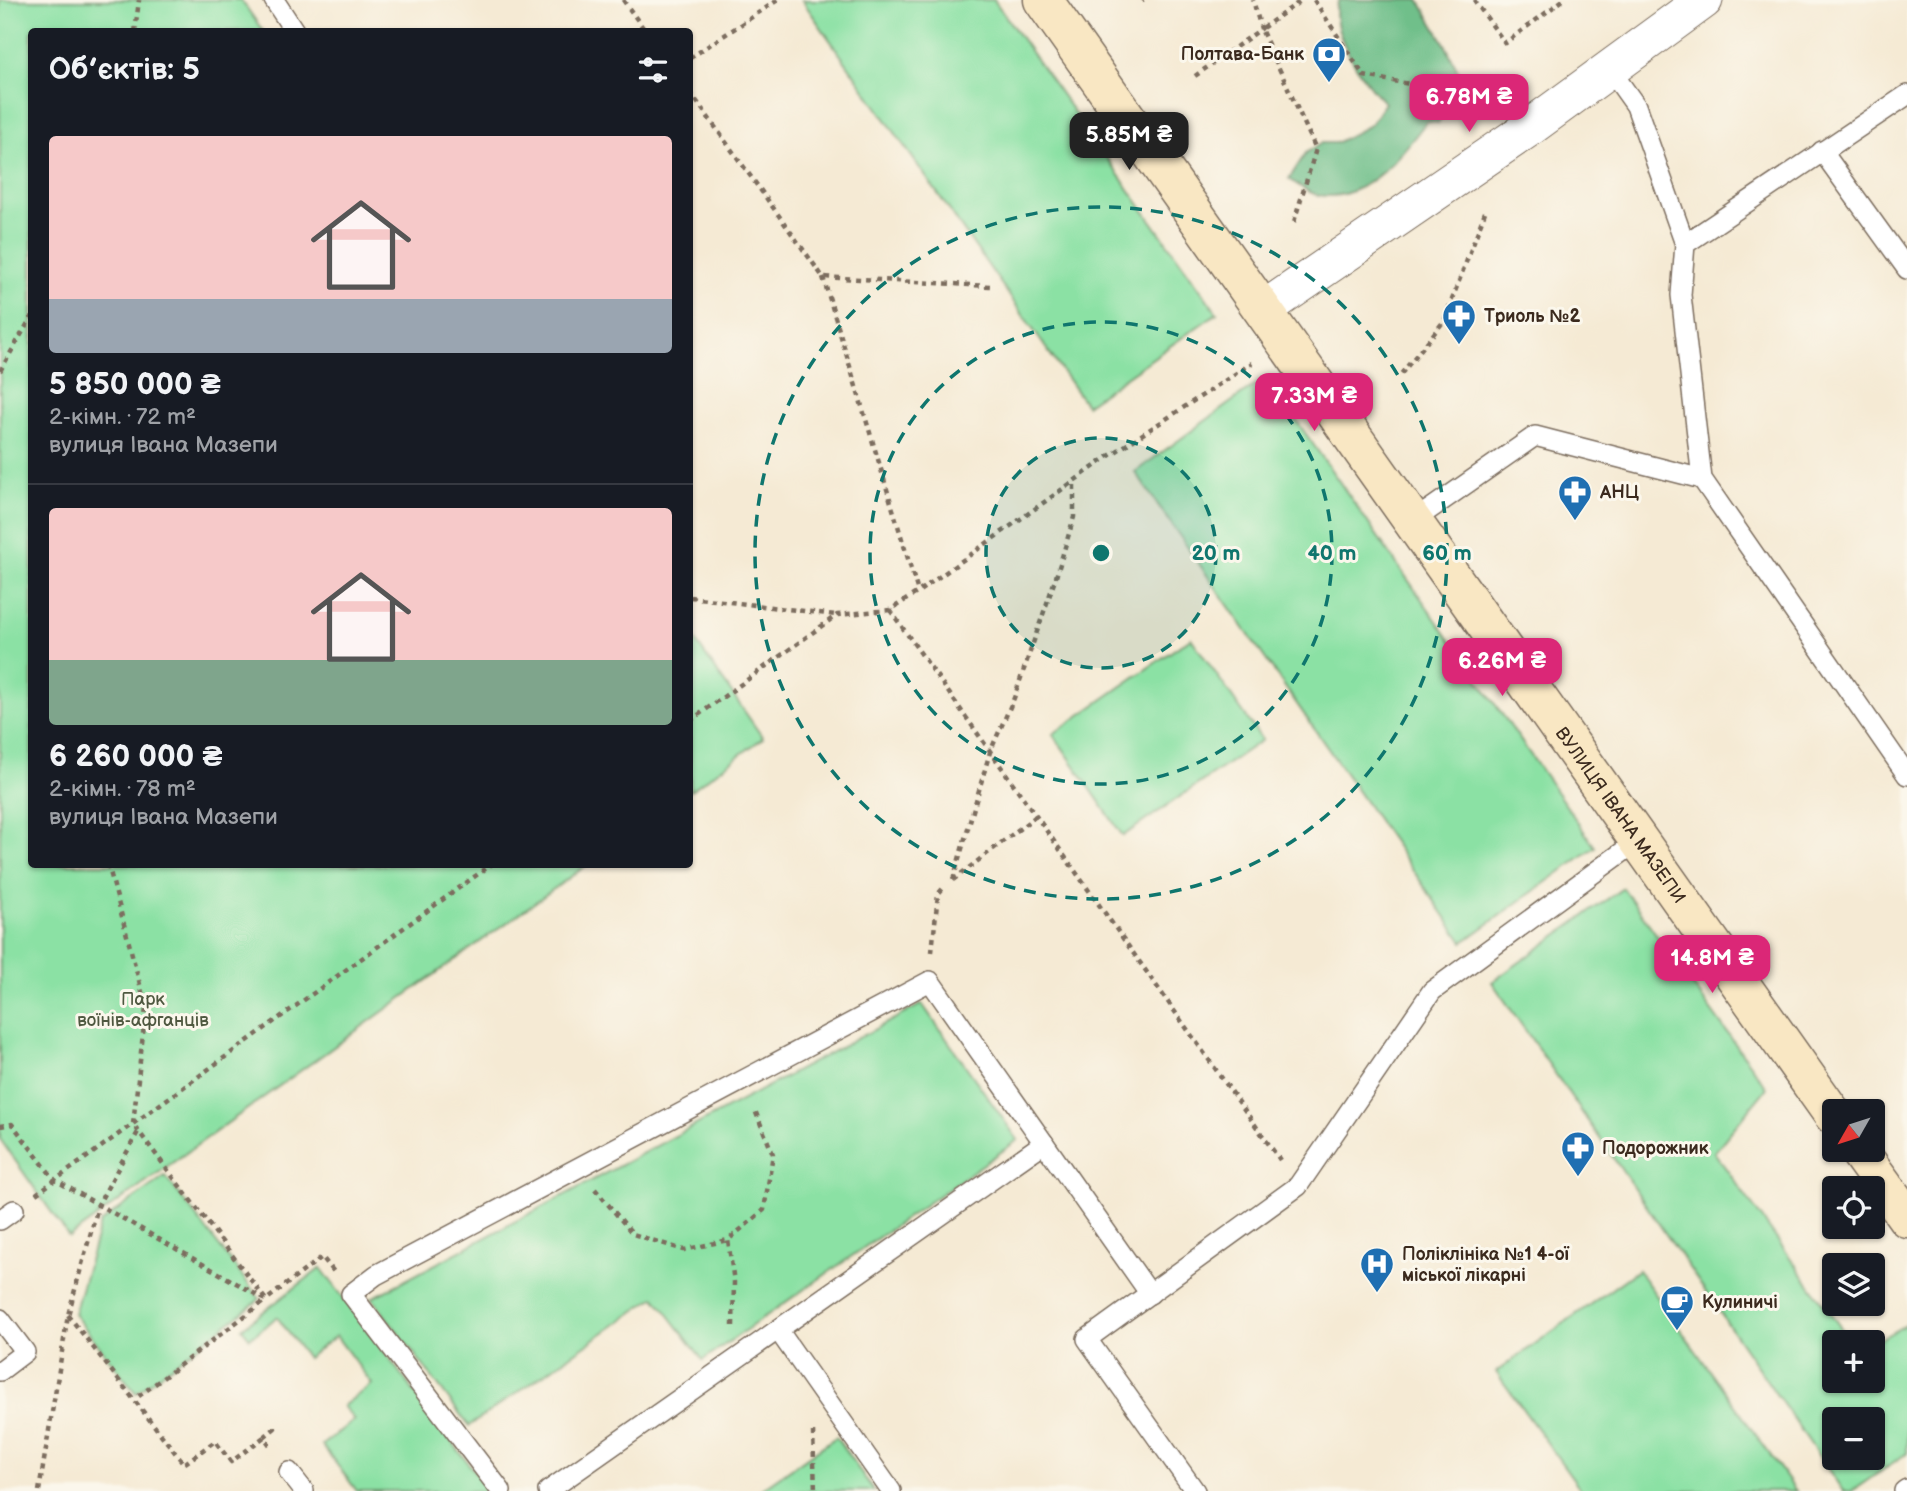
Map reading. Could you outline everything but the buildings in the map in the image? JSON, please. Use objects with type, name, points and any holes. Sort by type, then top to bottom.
[{"type":"main road","name":"ВУЛИЦЯ ІВАНА МАЗЕПИ","points":[[1043,0],[1822,1099]]},
{"type":"main road","points":[[1867,1162],[1907,1218]]},
{"type":"street","points":[[1263,310],[1529,128],[1704,0]]},
{"type":"lane","points":[[275,0],[292,28]]},
{"type":"lane","points":[[1609,68],[1636,106],[1685,244],[1681,295],[1702,479],[1907,775]]},
{"type":"lane","points":[[1685,244],[1907,94]]},
{"type":"lane","points":[[1822,151],[1907,269]]},
{"type":"lane","points":[[1413,521],[1535,436],[1702,479]]},
{"type":"lane","points":[[1195,1491],[1087,1339],[1298,1186],[1432,991],[1639,841]]},
{"type":"lane","points":[[500,1491],[351,1294],[376,1275],[930,981],[1150,1294]]},
{"type":"lane","points":[[548,1491],[1044,1143]]},
{"type":"lane","points":[[0,1319],[25,1353],[0,1371]]},
{"type":"lane","points":[[778,1330],[891,1491]]},
{"type":"lane","points":[[289,1472],[303,1491]]},
{"type":"path","points":[[136,28],[139,0]]},
{"type":"path","points":[[623,0],[643,28]]},
{"type":"path","points":[[693,56],[778,0]]},
{"type":"path","points":[[1253,0],[1261,29],[1316,149],[1294,222]]},
{"type":"path","points":[[1195,76],[1302,0]]},
{"type":"path","points":[[1314,0],[1364,76],[1485,97],[1529,128]]},
{"type":"path","points":[[1474,0],[1505,43],[1563,0]]},
{"type":"path","points":[[693,96],[823,277],[918,592]]},
{"type":"path","points":[[1401,374],[1444,321],[1485,212]]},
{"type":"path","points":[[823,277],[990,286]]},
{"type":"path","points":[[0,371],[28,323]]},
{"type":"path","points":[[693,597],[837,615],[890,610],[1074,481],[1286,342]]},
{"type":"path","points":[[1036,816],[953,880],[990,751],[1014,698],[1056,577],[1074,517],[1074,481]]},
{"type":"path","points":[[890,610],[1298,1186]]},
{"type":"path","points":[[693,719],[837,615]]},
{"type":"path","points":[[109,868],[146,1007],[133,1124],[266,1300]]},
{"type":"path","points":[[7,1215],[486,868]]},
{"type":"path","points":[[930,981],[938,894],[945,886]]},
{"type":"path","points":[[578,1168],[633,1234],[684,1250],[728,1240],[764,1209],[774,1154],[742,1080]]},
{"type":"path","points":[[0,1126],[12,1124],[55,1180],[266,1300]]},
{"type":"path","points":[[39,1491],[68,1315],[99,1203],[138,1132]]},
{"type":"path","points":[[728,1240],[734,1282],[733,1362]]},
{"type":"path","points":[[135,1399],[322,1257]]},
{"type":"path","points":[[68,1315],[184,1464],[215,1441],[231,1462],[275,1428],[272,1424]]},
{"type":"path","points":[[815,1491],[812,1426],[817,1386]]},
{"type":"path","points":[[264,1437],[289,1472]]},
{"type":"green space","name":"Парк воїнів-афганців","points":[[0,0],[241,0],[261,28],[28,28],[28,868],[583,868],[69,1237],[0,1139]]},
{"type":"green space","points":[[802,0],[994,0],[1217,313],[1086,405]]},
{"type":"green space","points":[[1339,0],[1419,0],[1467,89],[1438,123],[1427,121],[1394,161],[1366,184],[1335,196],[1318,195],[1289,179],[1306,153],[1321,143],[1336,143],[1370,125],[1385,103],[1358,70],[1342,40],[1337,25],[1336,11]]},
{"type":"green space","points":[[1266,377],[1595,847],[1463,942],[1135,472]]},
{"type":"green space","points":[[693,637],[763,738],[693,789]]},
{"type":"green space","points":[[1191,638],[1262,740],[1123,836],[1053,734]]},
{"type":"green space","points":[[1623,888],[1767,1088],[1714,1152],[1822,1302],[1822,1316],[1832,1316],[1842,1330],[1822,1330],[1822,1393],[1885,1393],[1885,1336],[1907,1324],[1907,1453],[1885,1468],[1885,1407],[1822,1407],[1822,1461],[1492,982]]},
{"type":"green space","points":[[922,1004],[1018,1140],[703,1360],[655,1297],[469,1426],[372,1298]]},
{"type":"green space","points":[[165,1176],[260,1299],[136,1393],[74,1314],[100,1223]]},
{"type":"green space","points":[[321,1268],[489,1491],[357,1491],[322,1445],[354,1420],[343,1406],[372,1384],[336,1336],[307,1358],[277,1317],[250,1338],[242,1328]]},
{"type":"green space","points":[[1638,1270],[1796,1491],[1582,1491],[1496,1372]]},
{"type":"green space","points":[[836,1437],[874,1491],[759,1491]]},
{"type":"green space","points":[[1829,1470],[1882,1470],[1852,1491],[1843,1491]]},
{"type":"place","name":"Полтава-Банк","points":[[1329,84]]},
{"type":"place","name":"Триоль №2","points":[[1459,346]]},
{"type":"place","name":"АНЦ","points":[[1575,522]]},
{"type":"place","name":"Подорожник","points":[[1578,1178]]},
{"type":"place","name":"Поліклініка №1 4-ої міської лікарні","points":[[1377,1294]]},
{"type":"place","name":"Кулиничі","points":[[1677,1332]]}]
